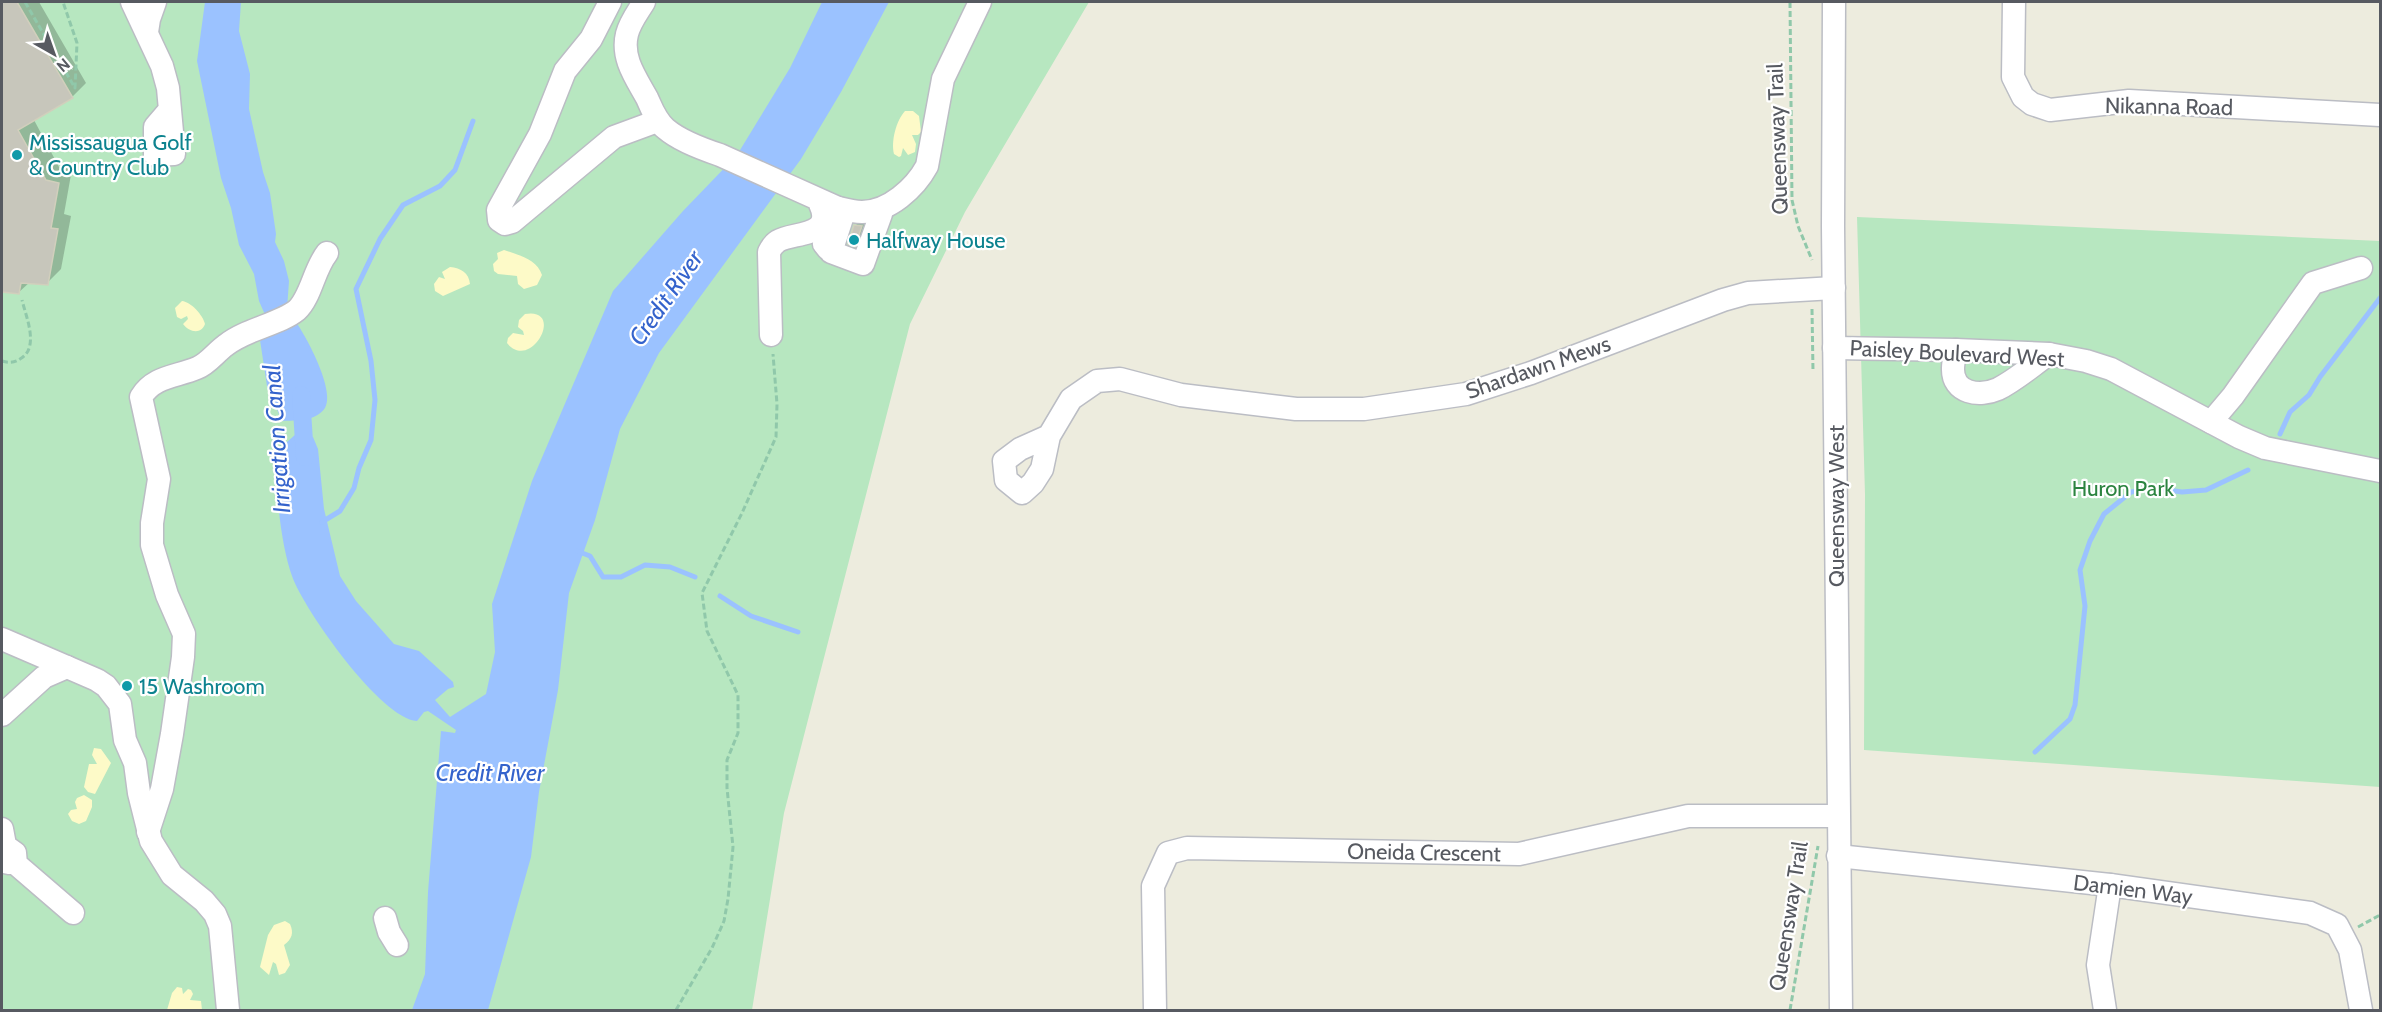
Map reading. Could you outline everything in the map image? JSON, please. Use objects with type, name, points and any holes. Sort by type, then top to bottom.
[{"type":"street","points":[[132,2],[162,66],[168,88],[174,154],[155,155],[155,127],[167,113]]},
{"type":"street","points":[[147,32],[148,19],[155,2]]},
{"type":"street","points":[[610,2],[591,39],[565,71],[540,134],[498,210],[499,220],[505,224],[512,222],[614,137],[652,123]]},
{"type":"street","points":[[644,2],[632,21],[627,34],[626,47],[633,75],[666,130],[703,150],[720,155],[838,208]]},
{"type":"street","points":[[771,335],[769,252],[773,245],[779,240],[816,230],[823,221],[820,204],[861,213],[880,210],[915,183],[927,166],[943,79],[980,2]]},
{"type":"street","name":"Queensway West","points":[[1834,2],[1834,348],[1841,1011]]},
{"type":"street","name":"Nikanna Road","points":[[2013,2],[2013,77],[2023,97],[2050,110],[2129,101],[2380,115]]},
{"type":"street","points":[[828,249],[824,244],[838,213],[843,214],[831,252],[863,264],[881,214],[880,210]]},
{"type":"street","points":[[148,832],[162,789],[172,734],[184,634],[167,595],[152,545],[152,524],[159,478],[141,397],[148,387],[159,379],[200,367],[227,344],[291,313],[302,304],[318,265],[327,253]]},
{"type":"street","points":[[2211,422],[2233,396],[2313,284],[2361,268]]},
{"type":"street","name":"Shardawn Mews","points":[[1049,436],[1071,399],[1097,381],[1120,379],[1181,395],[1296,409],[1364,409],[1466,394],[1740,295],[1834,288]]},
{"type":"street","name":"Paisley Boulevard West","points":[[1834,348],[2049,354],[2086,361],[2111,369],[2265,448],[2380,471]]},
{"type":"street","points":[[1956,350],[1953,370],[1955,380],[1966,392],[1978,393],[2001,388],[2049,354]]},
{"type":"street","points":[[2,639],[97,680],[106,686],[120,704],[123,732],[135,763],[148,832],[162,861],[172,875],[204,901],[215,914],[220,926],[228,1011]]},
{"type":"street","points":[[2,715],[44,677],[67,668]]},
{"type":"street","name":"Oneida Crescent","points":[[1155,1011],[1153,886],[1168,853],[1178,850],[1187,848],[1519,854],[1688,816],[1838,816]]},
{"type":"street","points":[[2,829],[6,845],[2,859],[4,862],[9,863],[8,848],[15,853],[16,864],[73,913]]},
{"type":"street","name":"Damien Way","points":[[1838,856],[2110,885],[2310,913],[2337,926],[2350,950],[2361,1011]]},
{"type":"street","points":[[2105,1011],[2098,965],[2110,885]]},
{"type":"street","points":[[385,918],[389,932],[397,945]]},
{"type":"path","points":[[25,2],[75,88],[77,43],[63,2]]},
{"type":"path","name":"Queensway Trail","points":[[1790,2],[1792,200],[1798,226],[1812,259],[1812,265]]},
{"type":"path","points":[[2,361],[15,362],[28,352],[31,344],[22,300]]},
{"type":"path","points":[[676,1011],[712,948],[724,921],[728,899],[733,847],[727,788],[727,760],[738,733],[738,696],[707,631],[702,593],[742,513],[776,437],[777,404],[771,335]]},
{"type":"path","name":"Queensway Trail","points":[[1790,1011],[1818,836]]},
{"type":"green space","name":"Mississaugua Golf & Country Club","points":[[2,2],[1089,2],[965,212],[910,324],[784,813],[752,1010],[2,1010]]},
{"type":"green space","name":"Huron Park","points":[[1857,217],[2380,241],[2380,787],[1864,750],[1865,494]]},
{"type":"sand","points":[[905,111],[913,111],[919,116],[921,132],[918,135],[912,135],[916,144],[915,152],[908,155],[903,148],[899,157],[894,154],[894,137],[899,120]]},
{"type":"sand","points":[[504,250],[526,258],[536,265],[542,275],[537,285],[524,289],[518,284],[517,276],[498,274],[494,271],[493,264],[498,259],[497,253]]},
{"type":"sand","points":[[450,267],[464,272],[470,284],[443,296],[435,291],[434,284],[439,277],[445,279],[442,272]]},
{"type":"sand","points":[[182,301],[193,306],[202,317],[205,324],[201,330],[192,330],[183,324],[188,319],[187,316],[181,319],[177,317],[175,308]]},
{"type":"sand","points":[[525,314],[537,314],[543,320],[544,328],[534,345],[526,350],[516,350],[507,343],[508,338],[513,333],[524,335],[518,327],[519,320]]},
{"type":"sand","points":[[94,748],[101,749],[111,763],[95,794],[88,792],[84,787],[89,764],[97,764],[92,755]]},
{"type":"sand","points":[[84,795],[92,800],[92,807],[86,821],[79,824],[72,821],[68,814],[71,810],[77,809],[75,802],[77,798]]},
{"type":"sand","points":[[285,921],[290,924],[292,930],[289,940],[284,945],[290,965],[285,973],[279,975],[276,964],[273,962],[269,975],[260,967],[268,935],[274,925]]},
{"type":"sand","points":[[177,987],[182,988],[183,994],[188,989],[191,990],[193,994],[190,1000],[201,1001],[202,1010],[167,1010],[172,993]]},
{"type":"water","points":[[205,2],[241,2],[239,31],[250,74],[249,109],[270,193],[276,234],[275,242],[284,261],[289,281],[287,309],[266,317],[259,301],[254,274],[239,245],[231,208],[221,178],[197,61]]},
{"type":"water","name":"Credit River","points":[[822,2],[889,2],[841,92],[801,159],[659,353],[620,429],[595,520],[569,593],[558,690],[539,792],[531,857],[488,1010],[412,1010],[425,974],[428,892],[441,731],[455,733],[456,730],[428,711],[424,712],[417,721],[402,716],[384,702],[346,660],[312,613],[292,576],[284,548],[277,478],[279,449],[296,434],[313,437],[318,449],[324,509],[340,576],[356,601],[394,644],[419,651],[453,682],[454,687],[435,700],[450,717],[486,694],[495,652],[492,604],[532,481],[613,291],[683,211],[737,155],[790,68]]},
{"type":"water","points":[[293,318],[318,362],[327,400],[325,408],[316,416],[282,421],[267,386],[260,340]]},
{"type":"building","name":"Mississaugua Golf & Country Club","points":[[2,2],[17,2],[73,98],[18,130],[46,180],[59,183],[51,228],[58,229],[48,285],[21,283],[19,294],[2,292]]},
{"type":"building","points":[[854,225],[862,226],[855,247],[848,244]]},
{"type":"waterway","points":[[322,522],[340,511],[354,488],[359,468],[371,440],[375,400],[371,361],[356,289],[380,239],[403,205],[440,186],[455,170],[473,121]]},
{"type":"waterway","points":[[2280,434],[2290,412],[2309,395],[2380,298]]},
{"type":"waterway","name":"Irrigation Canal","points":[[301,395],[305,457]]},
{"type":"waterway","points":[[2035,752],[2070,719],[2075,705],[2085,606],[2080,570],[2090,541],[2104,514],[2131,492],[2154,488],[2182,492],[2206,490],[2248,470]]},
{"type":"waterway","points":[[577,551],[590,556],[603,577],[621,577],[645,565],[670,567],[695,577]]},
{"type":"waterway","points":[[720,596],[751,616],[798,632]]},
{"type":"place","name":"Mississaugua Golf & Country Club","points":[[17,155]]},
{"type":"place","name":"Halfway House","points":[[854,240]]},
{"type":"place","name":"15 Washroom","points":[[127,686]]}]
